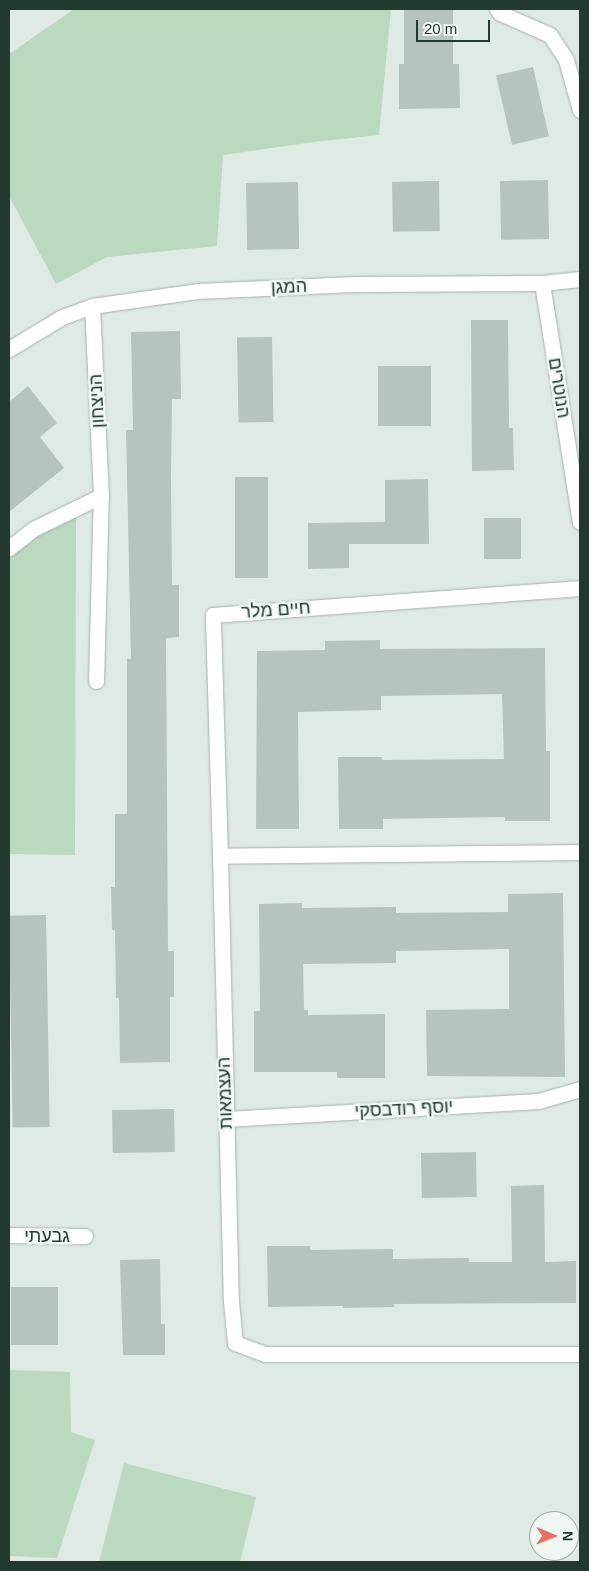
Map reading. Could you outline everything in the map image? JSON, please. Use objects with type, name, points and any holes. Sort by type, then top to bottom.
[{"type":"street","points":[[497,9],[500,13],[550,35],[566,60],[580,110]]},
{"type":"street","name":"המגן","points":[[9,349],[62,317],[92,306],[198,291],[355,284],[542,283],[580,279]]},
{"type":"street","name":"הנוטרים","points":[[542,283],[580,522]]},
{"type":"street","name":"הניצחון","points":[[92,306],[101,496],[96,681]]},
{"type":"street","points":[[9,548],[33,529],[101,496]]},
{"type":"street","name":"חיים מלר","points":[[220,856],[213,615],[580,588]]},
{"type":"street","points":[[220,856],[580,852]]},
{"type":"street","name":"העצמאות","points":[[220,856],[231,1301],[235,1343],[265,1354],[580,1354]]},
{"type":"street","name":"יוסף רודבסקי","points":[[226,1119],[538,1101],[580,1090]]},
{"type":"street","name":"גבעתי","points":[[9,1236],[85,1236]]},
{"type":"green space","points":[[74,9],[391,9],[379,135],[223,155],[217,246],[107,257],[56,284],[9,196],[9,54]]},
{"type":"green space","points":[[76,517],[75,855],[9,854],[9,554],[36,533]]},
{"type":"green space","points":[[9,1370],[70,1372],[71,1432],[95,1440],[57,1558],[9,1556]]},
{"type":"green space","points":[[124,1463],[256,1497],[240,1562],[99,1562]]},
{"type":"building","points":[[404,9],[453,9],[453,64],[459,64],[460,108],[399,109],[399,64],[404,64]]},
{"type":"building","points":[[533,67],[549,136],[512,145],[496,76]]},
{"type":"building","points":[[548,180],[549,239],[501,240],[500,181]]},
{"type":"building","points":[[439,181],[440,231],[393,232],[392,182]]},
{"type":"building","points":[[298,182],[299,249],[247,250],[246,183]]},
{"type":"building","points":[[471,320],[508,320],[509,428],[513,428],[514,470],[472,471]]},
{"type":"building","points":[[180,331],[181,399],[172,399],[171,478],[172,585],[179,585],[179,637],[166,638],[168,951],[174,951],[174,997],[170,997],[170,1062],[120,1063],[119,998],[116,998],[115,930],[112,930],[111,887],[115,887],[115,814],[127,814],[127,659],[131,659],[126,430],[133,430],[131,332]]},
{"type":"building","points":[[272,337],[273,422],[238,423],[237,338]]},
{"type":"building","points":[[378,366],[431,366],[431,426],[378,426]]},
{"type":"building","points":[[28,386],[57,423],[40,437],[64,468],[9,512],[9,402]]},
{"type":"building","points":[[235,477],[268,477],[268,578],[235,578]]},
{"type":"building","points":[[428,479],[429,544],[349,544],[349,568],[308,569],[308,523],[385,522],[385,480]]},
{"type":"building","points":[[484,518],[521,518],[521,559],[484,559]]},
{"type":"building","points":[[380,640],[380,649],[545,648],[546,751],[550,751],[550,821],[505,821],[505,817],[383,819],[383,829],[339,829],[338,757],[382,757],[382,760],[504,759],[502,694],[381,696],[381,710],[298,712],[299,829],[256,829],[257,651],[325,650],[325,641]]},
{"type":"building","points":[[563,893],[565,1077],[427,1076],[426,1010],[509,1009],[509,949],[396,951],[396,963],[303,964],[304,1010],[308,1010],[308,1015],[385,1014],[385,1078],[337,1078],[337,1072],[254,1072],[254,1011],[260,1011],[259,904],[302,903],[302,908],[396,907],[396,913],[508,912],[508,894]]},
{"type":"building","points":[[46,915],[50,1127],[13,1128],[9,916]]},
{"type":"building","points":[[174,1109],[175,1152],[113,1153],[112,1110]]},
{"type":"building","points":[[476,1152],[477,1197],[422,1198],[421,1153]]},
{"type":"building","points":[[544,1185],[545,1262],[576,1261],[576,1303],[394,1304],[394,1307],[343,1308],[343,1306],[268,1307],[267,1246],[310,1246],[310,1250],[393,1249],[393,1259],[469,1258],[469,1262],[512,1262],[511,1186]]},
{"type":"building","points":[[160,1259],[161,1324],[165,1324],[165,1355],[123,1355],[120,1260]]},
{"type":"building","points":[[11,1287],[58,1287],[58,1345],[11,1345]]}]
